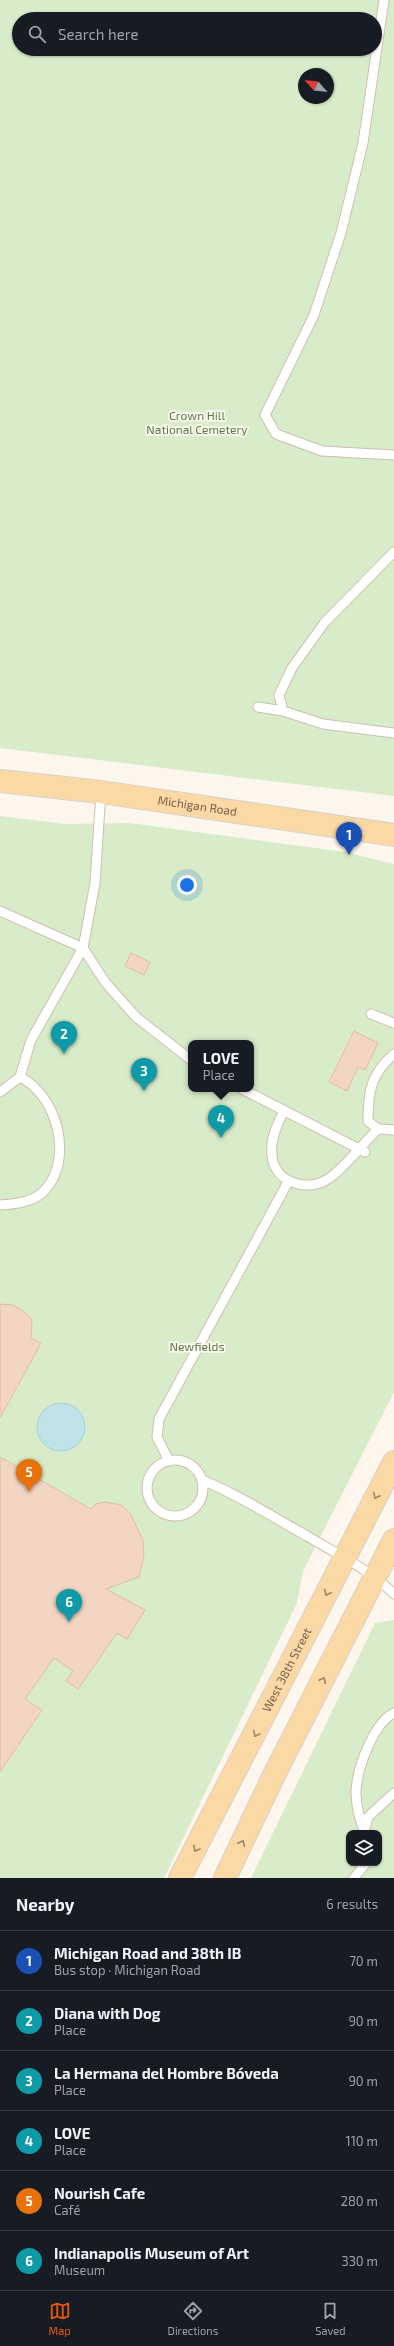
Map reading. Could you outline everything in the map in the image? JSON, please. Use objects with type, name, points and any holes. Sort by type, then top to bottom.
[{"type":"main road","name":"Michigan Road","points":[[0,780],[101,792],[394,835]]},
{"type":"main road","name":"West 38th Street","points":[[180,1878],[394,1462]]},
{"type":"main road","points":[[226,1878],[274,1775],[394,1540]]},
{"type":"lane","points":[[382,14],[384,0]]},
{"type":"lane","points":[[376,56],[363,143],[342,233],[314,315],[265,415],[276,434],[322,450],[394,455]]},
{"type":"lane","points":[[282,711],[279,695],[292,668],[326,622],[394,552]]},
{"type":"lane","points":[[258,707],[282,711],[323,724],[394,733]]},
{"type":"lane","points":[[0,1092],[20,1077],[31,1040],[83,948],[95,883],[101,792]]},
{"type":"lane","points":[[0,911],[83,948],[105,982],[136,1017],[188,1058]]},
{"type":"lane","points":[[371,1014],[394,1023]]},
{"type":"lane","points":[[394,1054],[374,1076],[368,1098],[368,1121],[378,1129],[394,1130]]},
{"type":"lane","points":[[0,1205],[14,1204],[30,1200],[44,1191],[56,1176],[60,1150],[55,1117],[44,1097],[29,1082],[20,1077]]},
{"type":"lane","points":[[248,1092],[362,1150]]},
{"type":"lane","points":[[284,1111],[274,1137],[272,1156],[280,1172],[288,1182],[300,1185],[311,1184],[328,1179],[362,1150],[378,1129]]},
{"type":"lane","points":[[170,1461],[157,1437],[159,1419],[288,1182]]},
{"type":"lane","points":[[179,1460],[191,1465],[202,1480],[203,1491],[200,1500],[193,1510],[185,1515],[175,1516],[157,1510],[149,1498],[149,1480],[155,1469],[170,1461],[179,1460]]},
{"type":"lane","points":[[202,1480],[224,1489],[345,1558],[375,1577],[394,1594]]},
{"type":"lane","points":[[364,1830],[357,1802],[357,1782],[372,1738],[388,1716],[394,1714]]},
{"type":"lane","points":[[365,1830],[368,1817],[394,1793]]},
{"type":"lane","points":[[354,1878],[364,1866]]},
{"type":"green space","name":"Crown Hill National Cemetery","points":[[0,0],[394,0],[394,796],[0,748]]},
{"type":"green space","name":"Newfields","points":[[0,816],[65,824],[130,823],[345,852],[394,864],[394,1392],[303,1571],[297,1603],[164,1878],[0,1878]]},
{"type":"green space","points":[[394,1620],[394,1878],[251,1878],[375,1623]]},
{"type":"water","points":[[56,1403],[66,1403],[78,1410],[85,1422],[85,1432],[78,1444],[66,1451],[56,1451],[48,1447],[41,1440],[37,1432],[37,1422],[41,1414],[48,1407]]},
{"type":"building","points":[[131,953],[150,962],[144,975],[125,966]]},
{"type":"building","points":[[354,1031],[378,1043],[365,1070],[358,1067],[347,1091],[329,1082]]},
{"type":"building","points":[[0,1304],[12,1305],[22,1310],[32,1319],[31,1338],[41,1343],[0,1418]]},
{"type":"building","points":[[0,1457],[91,1509],[96,1504],[105,1502],[121,1505],[130,1513],[143,1540],[144,1555],[139,1577],[106,1589],[145,1610],[127,1639],[117,1633],[78,1689],[66,1681],[73,1671],[54,1658],[25,1699],[42,1710],[0,1772]]},
{"type":"place","name":"Michigan Road and 38th IB","points":[[349,855]]},
{"type":"place","name":"Diana with Dog","points":[[64,1054]]},
{"type":"place","name":"La Hermana del Hombre Bóveda","points":[[144,1091]]},
{"type":"place","name":"LOVE","points":[[221,1138]]},
{"type":"place","name":"Nourish Cafe","points":[[29,1492]]},
{"type":"place","name":"Indianapolis Museum of Art","points":[[69,1622]]}]
